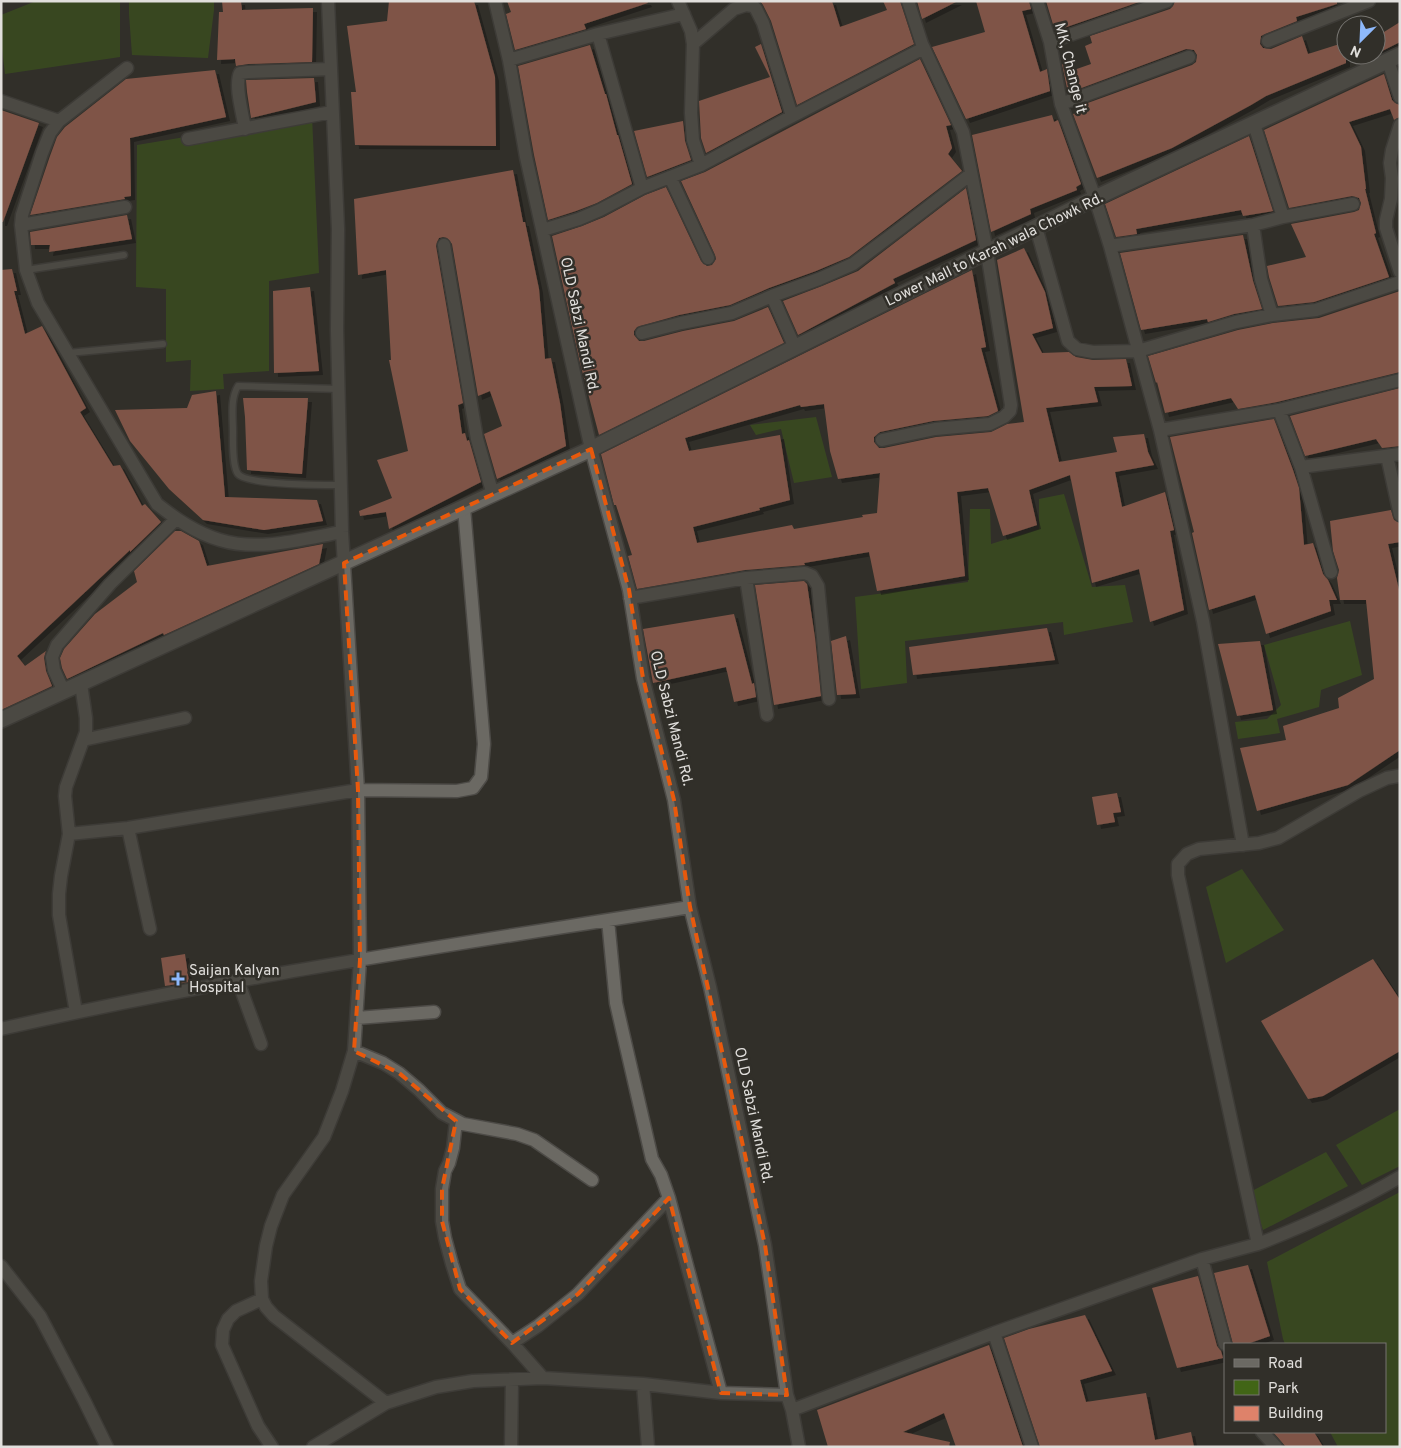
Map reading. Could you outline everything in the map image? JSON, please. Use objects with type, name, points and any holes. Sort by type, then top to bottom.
[{"type":"main road","name":"Lower Mall to Karah wala Chowk Rd.","points":[[1,720],[591,450],[1095,198],[1394,58]]},
{"type":"street","points":[[328,1],[338,229],[337,330],[342,532],[358,790],[360,960],[357,1018],[354,1051],[342,1091],[324,1137],[283,1195],[271,1226],[261,1281],[262,1299],[274,1316],[386,1403]]},
{"type":"street","name":"OLD Sabzi Mandi Rd.","points":[[495,1],[509,60],[526,157],[591,450],[629,590],[643,678],[674,800],[690,907],[710,987],[764,1245],[787,1395],[799,1447]]},
{"type":"street","points":[[678,1],[691,31],[693,44],[691,113],[694,140],[701,165]]},
{"type":"street","points":[[882,440],[935,429],[990,424],[1004,417],[1010,411],[1011,405],[987,252],[963,132],[924,48],[908,1]]},
{"type":"street","name":"MK, Change it","points":[[1037,1],[1050,42],[1061,104],[1110,246],[1160,430],[1204,621],[1243,845]]},
{"type":"street","points":[[1050,42],[1168,1]]},
{"type":"street","points":[[1268,41],[1369,1]]},
{"type":"street","points":[[693,44],[734,9],[746,5],[753,6],[763,23],[792,116]]},
{"type":"street","points":[[509,60],[598,34],[684,14]]},
{"type":"street","points":[[598,34],[642,188]]},
{"type":"street","points":[[543,230],[579,219],[642,188],[701,165],[924,48]]},
{"type":"street","points":[[1061,104],[1189,57]]},
{"type":"street","points":[[1394,58],[1400,96]]},
{"type":"street","points":[[127,68],[59,121],[50,133],[42,153],[22,214],[21,225],[26,270],[38,302],[157,504],[176,519],[196,530],[221,540],[245,545],[277,544],[342,532]]},
{"type":"street","points":[[245,129],[238,86],[240,73],[330,69]]},
{"type":"street","points":[[1,102],[59,121]]},
{"type":"street","points":[[188,139],[332,112]]},
{"type":"street","points":[[1254,124],[1283,217]]},
{"type":"street","points":[[1400,126],[1390,163],[1392,178],[1391,199],[1386,228],[1400,272]]},
{"type":"street","points":[[642,333],[732,313],[853,264],[971,174]]},
{"type":"street","points":[[670,177],[708,258]]},
{"type":"street","points":[[1110,246],[1253,225],[1283,217],[1353,204]]},
{"type":"street","points":[[21,225],[125,207]]},
{"type":"street","points":[[1253,225],[1261,279],[1272,315]]},
{"type":"street","points":[[1036,227],[1068,341],[1077,349],[1093,352],[1138,351],[1236,322],[1272,315],[1316,310],[1400,282]]},
{"type":"street","points":[[444,245],[476,439],[493,495]]},
{"type":"street","points":[[772,296],[795,348]]},
{"type":"street","points":[[1160,430],[1279,410],[1400,380]]},
{"type":"street","points":[[1279,410],[1301,467],[1331,572]]},
{"type":"street","points":[[1301,467],[1394,455],[1400,515]]},
{"type":"street","points":[[68,834],[128,828],[358,790],[457,791],[473,788],[481,776],[484,744],[464,508]]},
{"type":"street","points":[[64,692],[54,670],[52,657],[57,644],[110,584],[176,519]]},
{"type":"street","points":[[630,598],[746,578],[805,573],[812,576],[818,586],[829,699]]},
{"type":"street","points":[[746,578],[767,715]]},
{"type":"street","points":[[76,1012],[59,915],[58,894],[68,834],[66,787],[86,732],[81,684]]},
{"type":"street","points":[[83,740],[185,718]]},
{"type":"street","points":[[1258,1244],[1178,875],[1178,864],[1187,854],[1199,849],[1243,845],[1278,838],[1366,788],[1387,778],[1399,777]]},
{"type":"street","points":[[128,828],[150,929]]},
{"type":"street","points":[[1,1029],[76,1012],[238,981],[690,907]]},
{"type":"street","points":[[608,920],[616,1003],[652,1159],[661,1175],[669,1198],[721,1392]]},
{"type":"street","points":[[238,981],[261,1044]]},
{"type":"street","points":[[357,1018],[434,1012]]},
{"type":"street","points":[[354,1051],[383,1063],[399,1073],[420,1090],[442,1113],[456,1121],[516,1134],[534,1140],[592,1180]]},
{"type":"street","points":[[456,1121],[453,1148],[445,1171],[442,1189],[442,1221],[444,1238],[460,1289],[512,1343],[542,1378]]},
{"type":"street","points":[[792,1410],[994,1333],[1202,1259],[1258,1244],[1304,1226],[1400,1178]]},
{"type":"street","points":[[512,1343],[538,1326],[578,1294],[669,1198]]},
{"type":"street","points":[[1202,1259],[1226,1343]]},
{"type":"street","points":[[1,1266],[40,1316],[107,1447]]},
{"type":"street","points":[[262,1299],[236,1311],[228,1319],[223,1330],[222,1345],[258,1426],[272,1447]]},
{"type":"street","points":[[994,1333],[1032,1447]]},
{"type":"street","points":[[313,1447],[386,1403],[436,1387],[473,1381],[542,1378],[643,1384],[721,1392],[787,1395]]},
{"type":"street","points":[[511,1447],[512,1380]]},
{"type":"street","points":[[643,1384],[648,1447]]},
{"type":"street","points":[[1263,1433],[1276,1447]]},
{"type":"lane","points":[[26,270],[124,255]]},
{"type":"lane","points":[[68,353],[163,344]]},
{"type":"lane","points":[[339,389],[238,386],[233,397],[234,452],[236,471],[240,476],[251,480],[341,485]]},
{"type":"highlighted area","points":[[591,449],[629,590],[643,678],[674,800],[690,907],[765,1245],[787,1395],[721,1393],[669,1198],[578,1294],[512,1343],[460,1289],[442,1221],[442,1189],[456,1121],[399,1073],[354,1051],[360,960],[358,790],[344,563]]},
{"type":"green space","points":[[36,1],[120,1],[120,57],[5,74],[1,40],[1,15]]},
{"type":"green space","points":[[129,1],[214,1],[208,58],[132,55]]},
{"type":"green space","points":[[312,116],[319,273],[269,281],[269,371],[223,374],[224,389],[190,391],[191,360],[166,362],[166,289],[136,287],[137,145]]},
{"type":"green space","points":[[816,417],[832,477],[794,483],[781,429],[756,435],[750,425]]},
{"type":"green space","points":[[1064,494],[1092,587],[1125,585],[1133,622],[1064,635],[1063,622],[905,641],[907,683],[861,689],[855,597],[968,582],[970,509],[990,509],[991,544],[1039,529],[1039,499]]},
{"type":"green space","points":[[1350,621],[1362,675],[1321,690],[1319,707],[1277,719],[1280,733],[1238,739],[1235,722],[1267,719],[1281,705],[1264,645]]},
{"type":"green space","points":[[1242,869],[1284,930],[1226,963],[1206,887]]},
{"type":"green space","points":[[1400,1109],[1400,1166],[1362,1185],[1336,1145]]},
{"type":"green space","points":[[1326,1152],[1348,1186],[1263,1230],[1250,1192]]},
{"type":"green space","points":[[1400,1192],[1400,1447],[1338,1447],[1331,1433],[1386,1433],[1386,1343],[1285,1343],[1267,1262]]},
{"type":"building","points":[[222,1],[241,1],[242,10],[313,8],[312,62],[236,66],[235,59],[217,60],[219,12],[223,12]]},
{"type":"building","points":[[389,1],[474,1],[495,77],[496,146],[355,145],[351,92],[356,92],[347,26],[387,21]]},
{"type":"building","points":[[507,1],[647,1],[648,3],[584,24],[586,29],[515,50],[506,14],[511,12]]},
{"type":"building","points":[[760,1],[832,1],[840,27],[887,10],[883,1],[900,1],[914,44],[797,105],[771,21]]},
{"type":"building","points":[[917,1],[958,1],[922,19]]},
{"type":"building","points":[[976,1],[1029,1],[1031,9],[1022,11],[1040,72],[1047,69],[1050,91],[966,119],[932,47],[985,32]]},
{"type":"building","points":[[1046,1],[1142,1],[1055,31]]},
{"type":"building","points":[[1175,1],[1337,1],[1337,4],[1296,17],[1297,21],[1261,36],[1260,44],[1263,48],[1271,49],[1302,36],[1308,54],[1336,45],[1336,65],[1341,65],[1266,96],[1172,148],[1097,178],[1073,114],[1076,113],[1074,108],[1192,65],[1196,62],[1197,55],[1194,50],[1186,49],[1068,93],[1062,64],[1067,63],[1071,71],[1091,64],[1085,46],[1092,43],[1090,36],[1170,9]]},
{"type":"building","points":[[1400,22],[1400,42],[1386,49],[1386,31]]},
{"type":"building","points":[[761,44],[782,112],[706,153],[701,138],[699,101],[770,77],[755,47]]},
{"type":"building","points":[[590,45],[632,184],[597,203],[548,220],[518,66]]},
{"type":"building","points":[[920,59],[951,125],[946,126],[952,148],[948,154],[962,171],[849,257],[730,305],[679,315],[637,327],[634,335],[639,341],[644,341],[734,321],[768,307],[784,343],[599,435],[580,363],[552,236],[604,217],[645,195],[666,187],[701,261],[707,266],[712,265],[716,259],[715,255],[681,181],[705,172]]},
{"type":"building","points":[[215,70],[226,117],[130,138],[131,196],[124,197],[125,199],[30,215],[57,137],[65,127],[126,79]]},
{"type":"building","points":[[1384,74],[1392,100],[1400,105],[1400,117],[1394,120],[1390,109],[1349,122],[1361,147],[1365,189],[1376,233],[1374,234],[1389,277],[1314,302],[1278,306],[1267,266],[1306,257],[1291,224],[1354,212],[1359,210],[1361,203],[1359,198],[1352,196],[1289,208],[1264,130]]},
{"type":"building","points":[[314,78],[316,102],[251,118],[246,80]]},
{"type":"building","points":[[1,110],[39,123],[3,222],[1,222]]},
{"type":"building","points":[[1052,115],[1054,122],[1058,120],[1081,184],[1076,187],[1077,190],[1030,209],[1031,214],[991,232],[972,135]]},
{"type":"building","points":[[683,121],[685,141],[691,160],[647,177],[634,131]]},
{"type":"building","points":[[1249,136],[1273,211],[1243,216],[1241,210],[1136,229],[1137,234],[1116,237],[1105,204]]},
{"type":"building","points":[[513,170],[539,289],[545,359],[551,358],[566,446],[497,479],[484,434],[502,426],[490,391],[478,396],[452,244],[447,238],[439,238],[436,246],[463,403],[458,405],[462,434],[465,433],[467,441],[469,440],[481,482],[389,529],[386,512],[360,516],[359,511],[392,498],[377,460],[408,451],[389,360],[391,360],[386,270],[358,275],[354,199]]},
{"type":"building","points":[[966,188],[976,240],[893,279],[895,283],[798,335],[783,301],[858,271]]},
{"type":"building","points":[[127,215],[132,239],[49,252],[50,245],[31,245],[30,232]]},
{"type":"building","points":[[1243,235],[1253,281],[1262,309],[1234,314],[1208,322],[1207,319],[1141,330],[1120,253]]},
{"type":"building","points":[[1024,248],[1045,292],[1053,328],[1032,334],[1042,353],[1069,352],[1076,357],[1093,360],[1126,359],[1132,386],[1094,387],[1098,402],[1046,408],[1059,462],[1117,452],[1113,437],[1144,434],[1148,452],[1154,465],[1115,472],[1122,507],[1165,492],[1174,530],[1170,531],[1184,610],[1150,622],[1139,569],[1092,583],[1070,475],[1029,490],[1037,525],[1003,536],[988,488],[957,492],[965,576],[877,591],[869,552],[804,563],[805,565],[745,570],[637,589],[628,556],[632,555],[616,505],[614,505],[601,454],[972,270],[986,347],[981,348],[998,411],[988,416],[933,421],[880,432],[874,437],[874,442],[879,448],[884,448],[936,437],[991,432],[1007,424],[1024,422],[997,260]],"holes":[[[824,404],[830,451],[838,479],[880,473],[877,513],[794,529],[792,525],[697,543],[693,527],[760,510],[759,508],[790,500],[780,435],[689,451],[685,438],[800,405],[801,407]]]},
{"type":"building","points":[[12,269],[17,291],[14,291],[25,334],[42,326],[86,408],[80,412],[113,466],[120,465],[142,506],[145,504],[161,522],[17,656],[25,666],[46,651],[44,658],[46,671],[52,686],[1,710],[1,270]]},
{"type":"building","points":[[310,287],[319,371],[274,373],[273,291]]},
{"type":"building","points":[[1400,291],[1400,372],[1277,402],[1238,409],[1231,398],[1165,413],[1148,356],[1238,330],[1273,323],[1319,318]]},
{"type":"building","points":[[1400,388],[1400,446],[1382,448],[1376,439],[1305,456],[1290,416]]},
{"type":"building","points":[[216,391],[225,497],[317,500],[323,521],[264,530],[203,520],[169,489],[130,441],[115,410],[187,408],[192,395]]},
{"type":"building","points":[[243,398],[308,398],[302,474],[247,470]]},
{"type":"building","points":[[1274,419],[1299,488],[1304,545],[1313,543],[1323,574],[1328,580],[1337,600],[1329,600],[1331,611],[1266,634],[1255,595],[1209,610],[1192,533],[1194,532],[1170,437]]},
{"type":"building","points":[[1391,510],[1394,520],[1400,523],[1400,542],[1388,544],[1400,594],[1400,750],[1348,785],[1257,811],[1240,748],[1286,740],[1283,726],[1339,708],[1338,698],[1374,679],[1366,600],[1340,600],[1337,578],[1339,570],[1333,551],[1330,521]]},
{"type":"building","points":[[175,531],[181,531],[199,541],[207,566],[323,544],[319,564],[164,635],[163,633],[67,679],[60,658],[64,649],[95,614],[137,582],[134,571]]},
{"type":"building","points":[[804,581],[807,584],[815,638],[821,696],[774,705],[755,585]]},
{"type":"building","points":[[734,614],[752,684],[754,683],[756,697],[734,702],[726,667],[653,683],[643,629]]},
{"type":"building","points":[[1047,628],[1055,660],[913,675],[909,647]]},
{"type":"building","points":[[846,636],[856,694],[837,695],[831,641]]},
{"type":"building","points":[[1260,641],[1273,710],[1237,716],[1218,644]]},
{"type":"building","points":[[1117,793],[1121,812],[1113,813],[1115,822],[1097,825],[1092,797]]},
{"type":"building","points":[[185,954],[189,982],[165,986],[161,958]]},
{"type":"building","points":[[1373,959],[1400,1000],[1400,1051],[1323,1096],[1308,1099],[1261,1021]]},
{"type":"building","points":[[1248,1265],[1270,1336],[1250,1343],[1233,1343],[1214,1273]]},
{"type":"building","points":[[1198,1276],[1217,1346],[1223,1358],[1177,1368],[1152,1288]]},
{"type":"building","points":[[1085,1315],[1112,1371],[1080,1380],[1086,1402],[1146,1393],[1155,1440],[1191,1432],[1194,1447],[1040,1447],[1004,1338],[1029,1329]]},
{"type":"building","points":[[989,1345],[1023,1447],[956,1447],[944,1413],[903,1432],[950,1442],[949,1447],[828,1447],[817,1410]]},
{"type":"building","points":[[1274,1433],[1315,1433],[1323,1447],[1286,1447]]},
{"type":"place","name":"Saijan Kalyan Hospital","points":[[178,979]]}]
